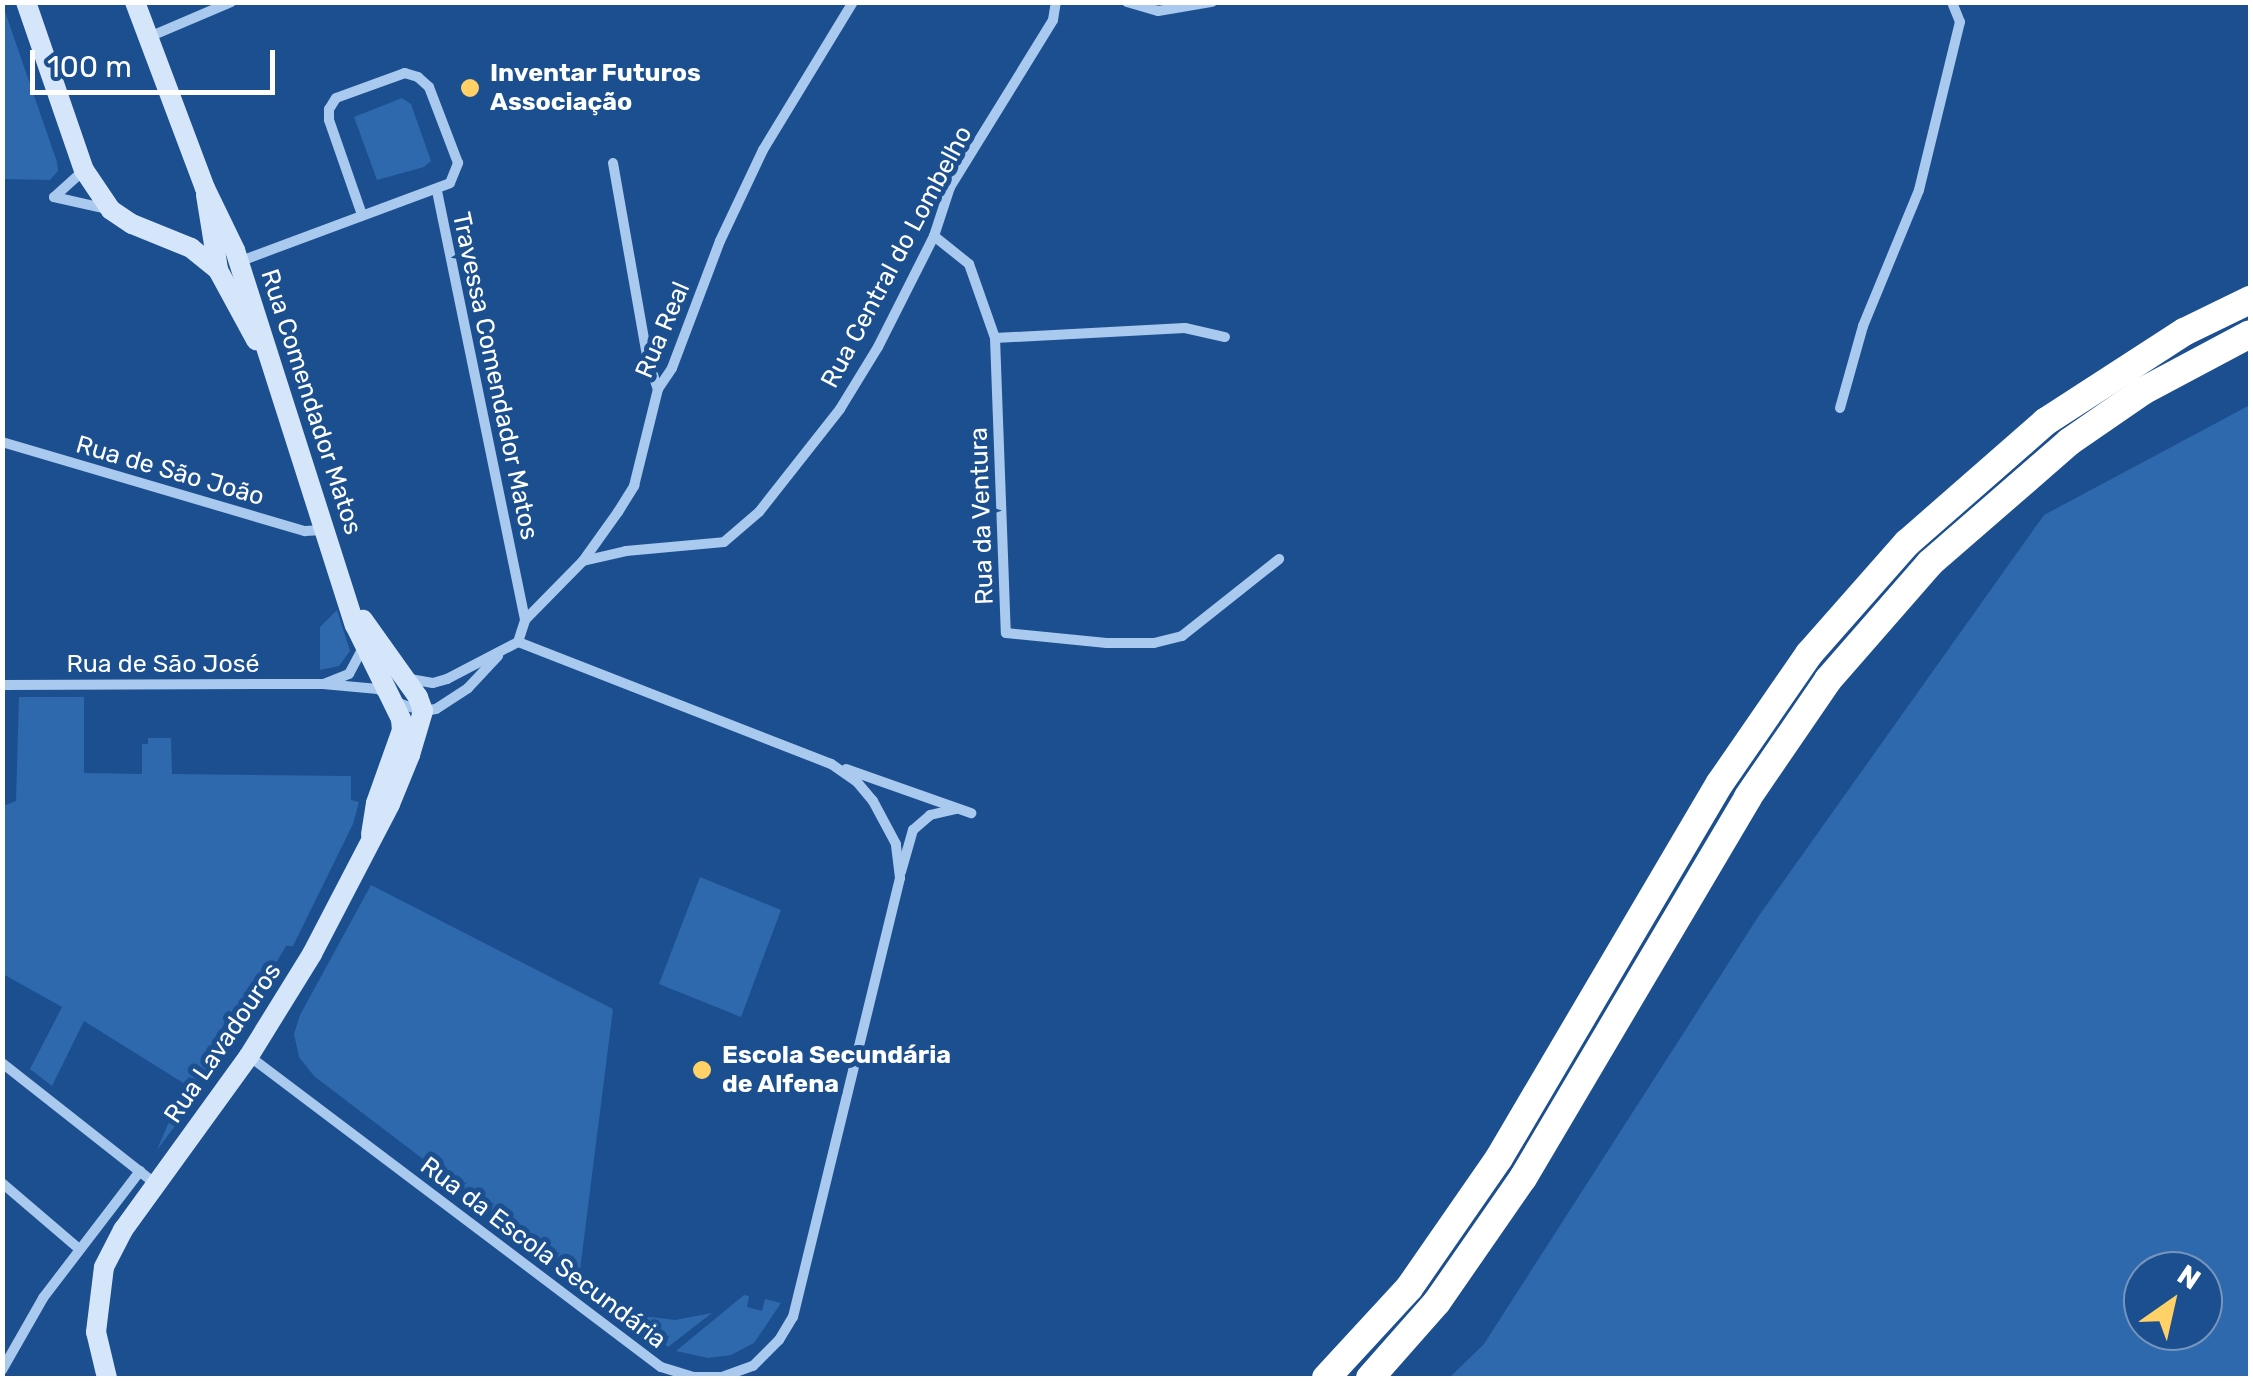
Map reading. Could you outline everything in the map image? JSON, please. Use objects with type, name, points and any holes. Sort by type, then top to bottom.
[{"type":"highway","points":[[1326,1378],[1409,1288],[1499,1158],[1720,782],[1809,654],[1907,543],[2045,422],[2184,332],[2250,300]]},
{"type":"highway","points":[[1370,1378],[1437,1302],[1524,1178],[1718,847],[1828,680],[1930,563],[2070,442],[2143,391],[2250,334]]},
{"type":"street","points":[[26,2],[84,170],[111,210]]},
{"type":"street","name":"Rua Comendador Matos","points":[[135,2],[205,188],[239,261],[326,530],[373,660],[390,695]]},
{"type":"street","points":[[149,37],[231,2]]},
{"type":"street","name":"Rua Real","points":[[518,642],[525,620],[583,560],[634,486],[658,389],[672,368],[720,240],[763,150],[852,2]]},
{"type":"street","name":"Rua Central do Lombelho","points":[[583,560],[626,550],[724,542],[759,512],[840,409],[878,346],[934,236],[950,187],[1052,20],[1056,2]]},
{"type":"street","points":[[1127,2],[1158,12],[1212,2]]},
{"type":"street","points":[[1840,408],[1863,326],[1919,190],[1960,22],[1952,2]]},
{"type":"street","points":[[362,216],[328,120],[329,109],[336,98],[406,73],[429,87],[458,163],[450,183],[437,191]]},
{"type":"street","points":[[612,163],[647,356],[658,389]]},
{"type":"street","points":[[84,170],[54,196],[111,210],[191,248],[218,270],[270,362]]},
{"type":"street","name":"Rua Comendador Matos","points":[[205,188],[218,270]]},
{"type":"street","name":"Travessa Comendador Matos","points":[[218,270],[437,191],[525,620]]},
{"type":"street","points":[[170,240],[186,239],[209,229],[217,209]]},
{"type":"street","name":"Rua da Ventura","points":[[934,236],[969,264],[995,338],[1006,633],[1107,643],[1154,643],[1182,636],[1280,559]]},
{"type":"street","points":[[995,338],[1185,328],[1225,337]]},
{"type":"street","name":"Rua de São João","points":[[2,442],[305,531],[326,530]]},
{"type":"street","points":[[405,676],[433,683],[448,679],[518,642]]},
{"type":"street","name":"Rua da Escola Secundária","points":[[518,642],[970,814]]},
{"type":"street","points":[[410,755],[447,702],[484,674],[498,655]]},
{"type":"street","points":[[358,688],[373,660]]},
{"type":"street","name":"Rua Comendador Matos","points":[[373,660],[405,676]]},
{"type":"street","name":"Rua de São José","points":[[323,684],[373,660]]},
{"type":"street","points":[[405,676],[420,708]]},
{"type":"street","points":[[402,730],[448,679]]},
{"type":"street","name":"Rua de São José","points":[[2,685],[323,684],[390,695]]},
{"type":"street","points":[[390,695],[420,708],[447,702]]},
{"type":"street","points":[[390,695],[402,730]]},
{"type":"street","name":"Rua Lavadouros","points":[[107,1378],[96,1332],[104,1270],[148,1177],[249,1056],[312,954],[390,804],[410,755],[420,708]]},
{"type":"street","name":"Rua Lavadouros","points":[[371,835],[376,803],[402,730]]},
{"type":"street","name":"Rua da Escola Secundária","points":[[831,764],[857,782],[886,820],[896,844],[900,878]]},
{"type":"street","name":"Rua da Escola Secundária","points":[[249,1056],[661,1367],[693,1377],[722,1377],[753,1366],[780,1340],[793,1316],[913,830],[930,814],[957,809]]},
{"type":"street","points":[[2,1063],[148,1177],[78,1248],[2,1370]]},
{"type":"street","points":[[2,1184],[78,1248]]},
{"type":"shaded area","points":[[2,3],[57,162],[58,171],[50,180],[3,179]]},
{"type":"shaded area","points":[[402,98],[411,104],[431,161],[424,167],[377,180],[354,117]]},
{"type":"shaded area","points":[[2250,405],[2250,1378],[1449,1378],[1484,1344],[1758,917],[2044,515]]},
{"type":"shaded area","points":[[337,610],[350,651],[339,666],[320,670],[320,627]]},
{"type":"shaded area","points":[[19,697],[84,697],[84,773],[142,774],[142,744],[148,744],[148,738],[171,738],[172,774],[351,776],[351,800],[359,802],[353,824],[293,946],[286,946],[235,1032],[186,1100],[187,1110],[157,1150],[185,1084],[84,1021],[52,1086],[30,1069],[62,1007],[3,974],[3,806],[16,801]]},
{"type":"shaded area","points":[[700,877],[781,910],[741,1017],[659,984]]},
{"type":"shaded area","points":[[371,885],[613,1009],[579,1278],[314,1076],[299,1057],[294,1034],[300,1015]]},
{"type":"shaded area","points":[[744,1295],[749,1296],[747,1307],[762,1311],[765,1299],[781,1303],[754,1343],[731,1355],[708,1358],[676,1351]]},
{"type":"shaded area","points":[[712,1313],[668,1347],[625,1314],[675,1320]]},
{"type":"place","name":"Inventar Futuros Associação","points":[[470,88]]},
{"type":"place","name":"Escola Secundária de Alfena","points":[[702,1070]]}]
